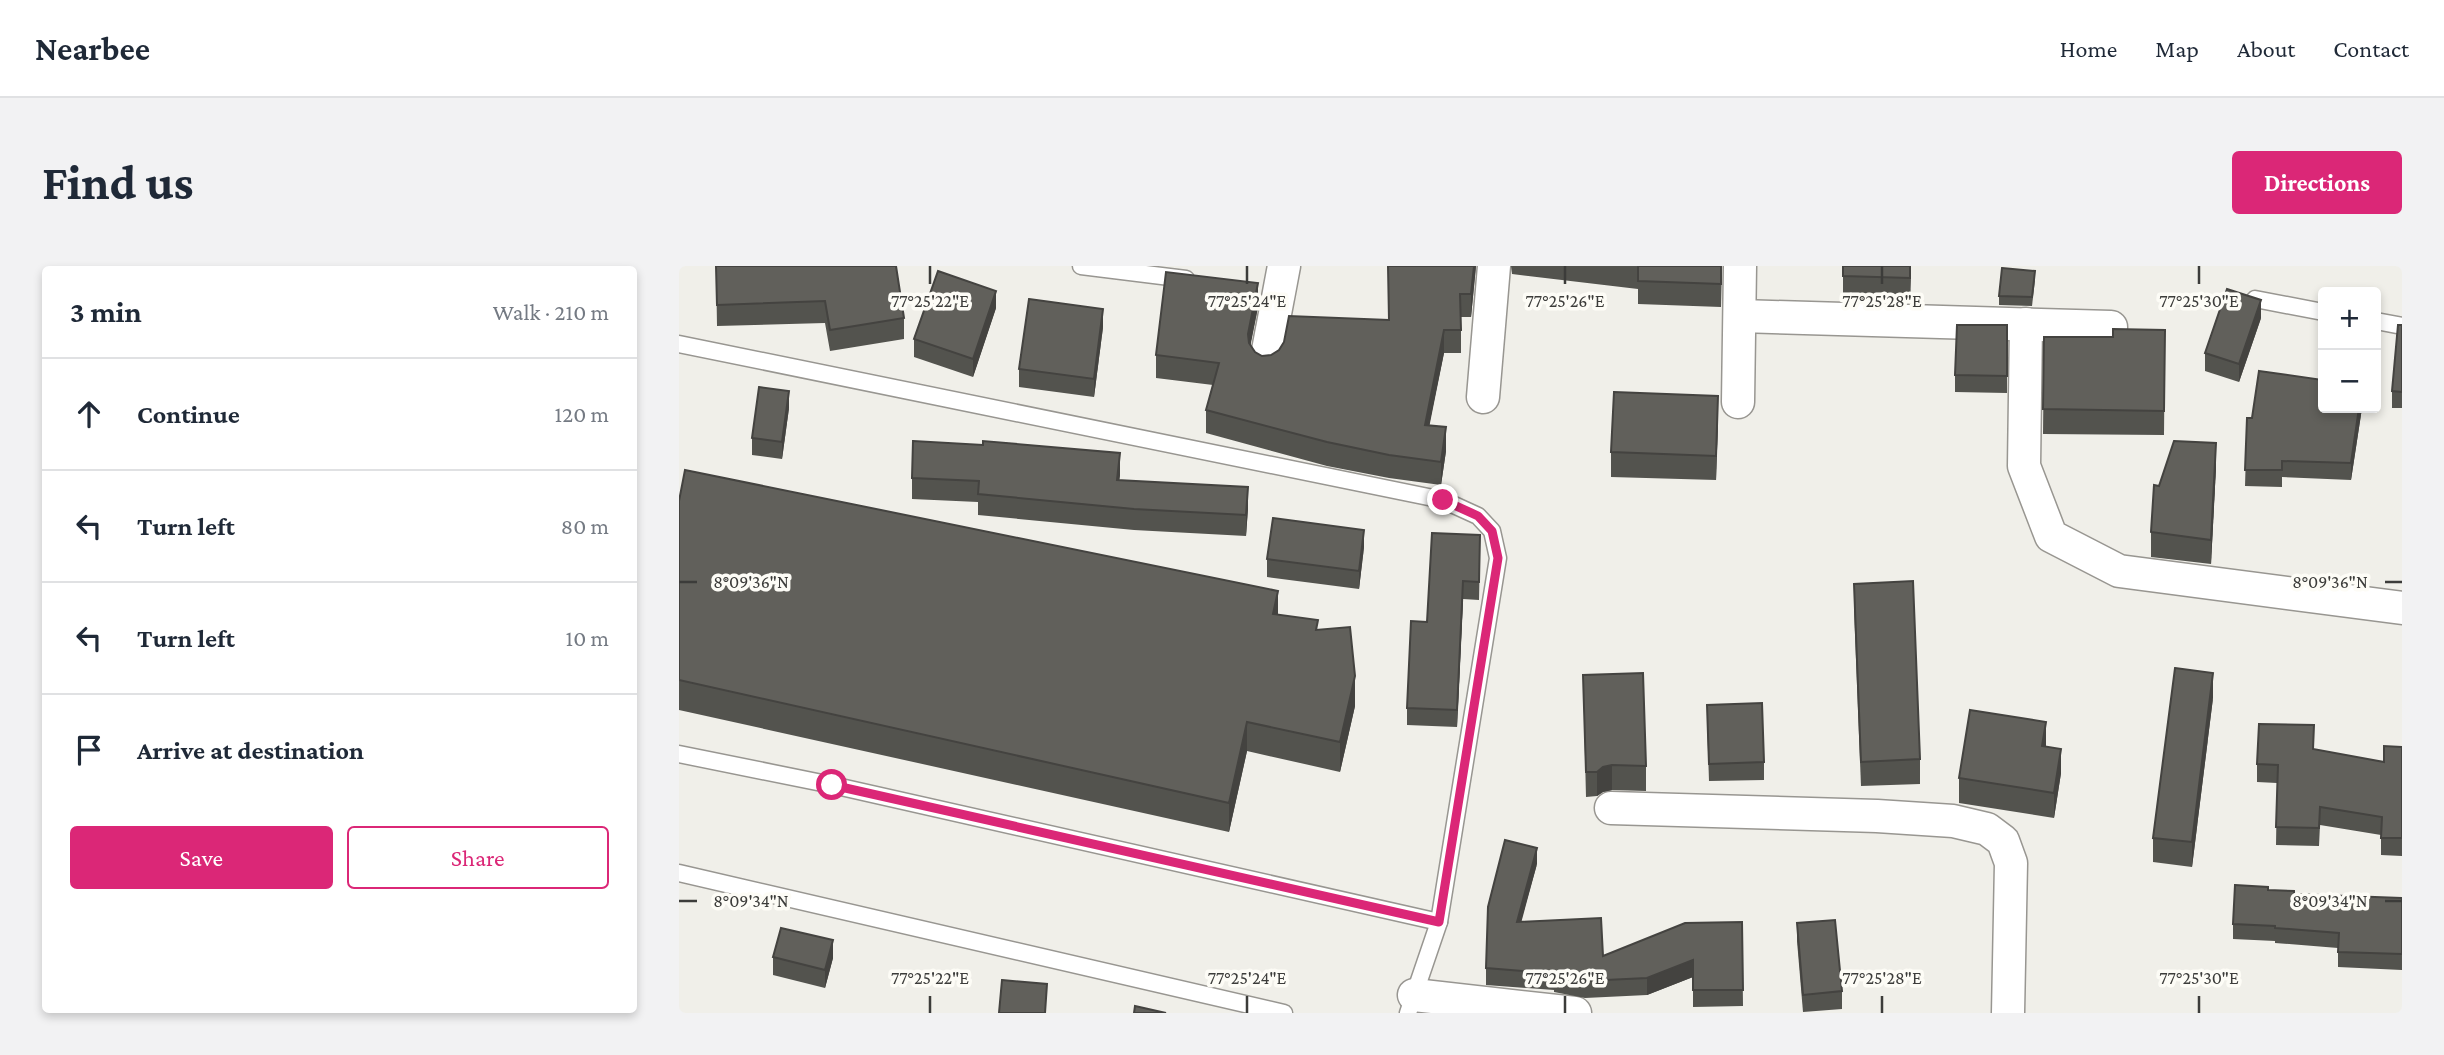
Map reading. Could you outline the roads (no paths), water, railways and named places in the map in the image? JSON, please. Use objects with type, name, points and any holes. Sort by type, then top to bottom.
[{"type":"street","points":[[1266,360],[1284,266]]},
{"type":"street","points":[[1483,397],[1494,266]]},
{"type":"street","points":[[1738,402],[1740,266]]},
{"type":"street","points":[[1739,316],[2111,327]]},
{"type":"street","points":[[2026,324],[2024,466],[2051,536],[2119,571],[2402,608]]},
{"type":"street","points":[[1611,808],[1877,816],[1952,821],[1987,829],[2003,841],[2011,863],[2008,1013]]},
{"type":"street","points":[[1411,1004],[1576,1013]]},
{"type":"lane","points":[[1081,266],[1202,280]]},
{"type":"lane","points":[[2255,299],[2318,311]]},
{"type":"lane","points":[[2381,322],[2402,326]]},
{"type":"lane","points":[[679,344],[1443,500],[1478,516],[1492,531],[1498,558],[1439,922],[1411,1004]]},
{"type":"lane","points":[[679,754],[846,788],[1439,922]]},
{"type":"lane","points":[[679,873],[1285,1013]]}]
